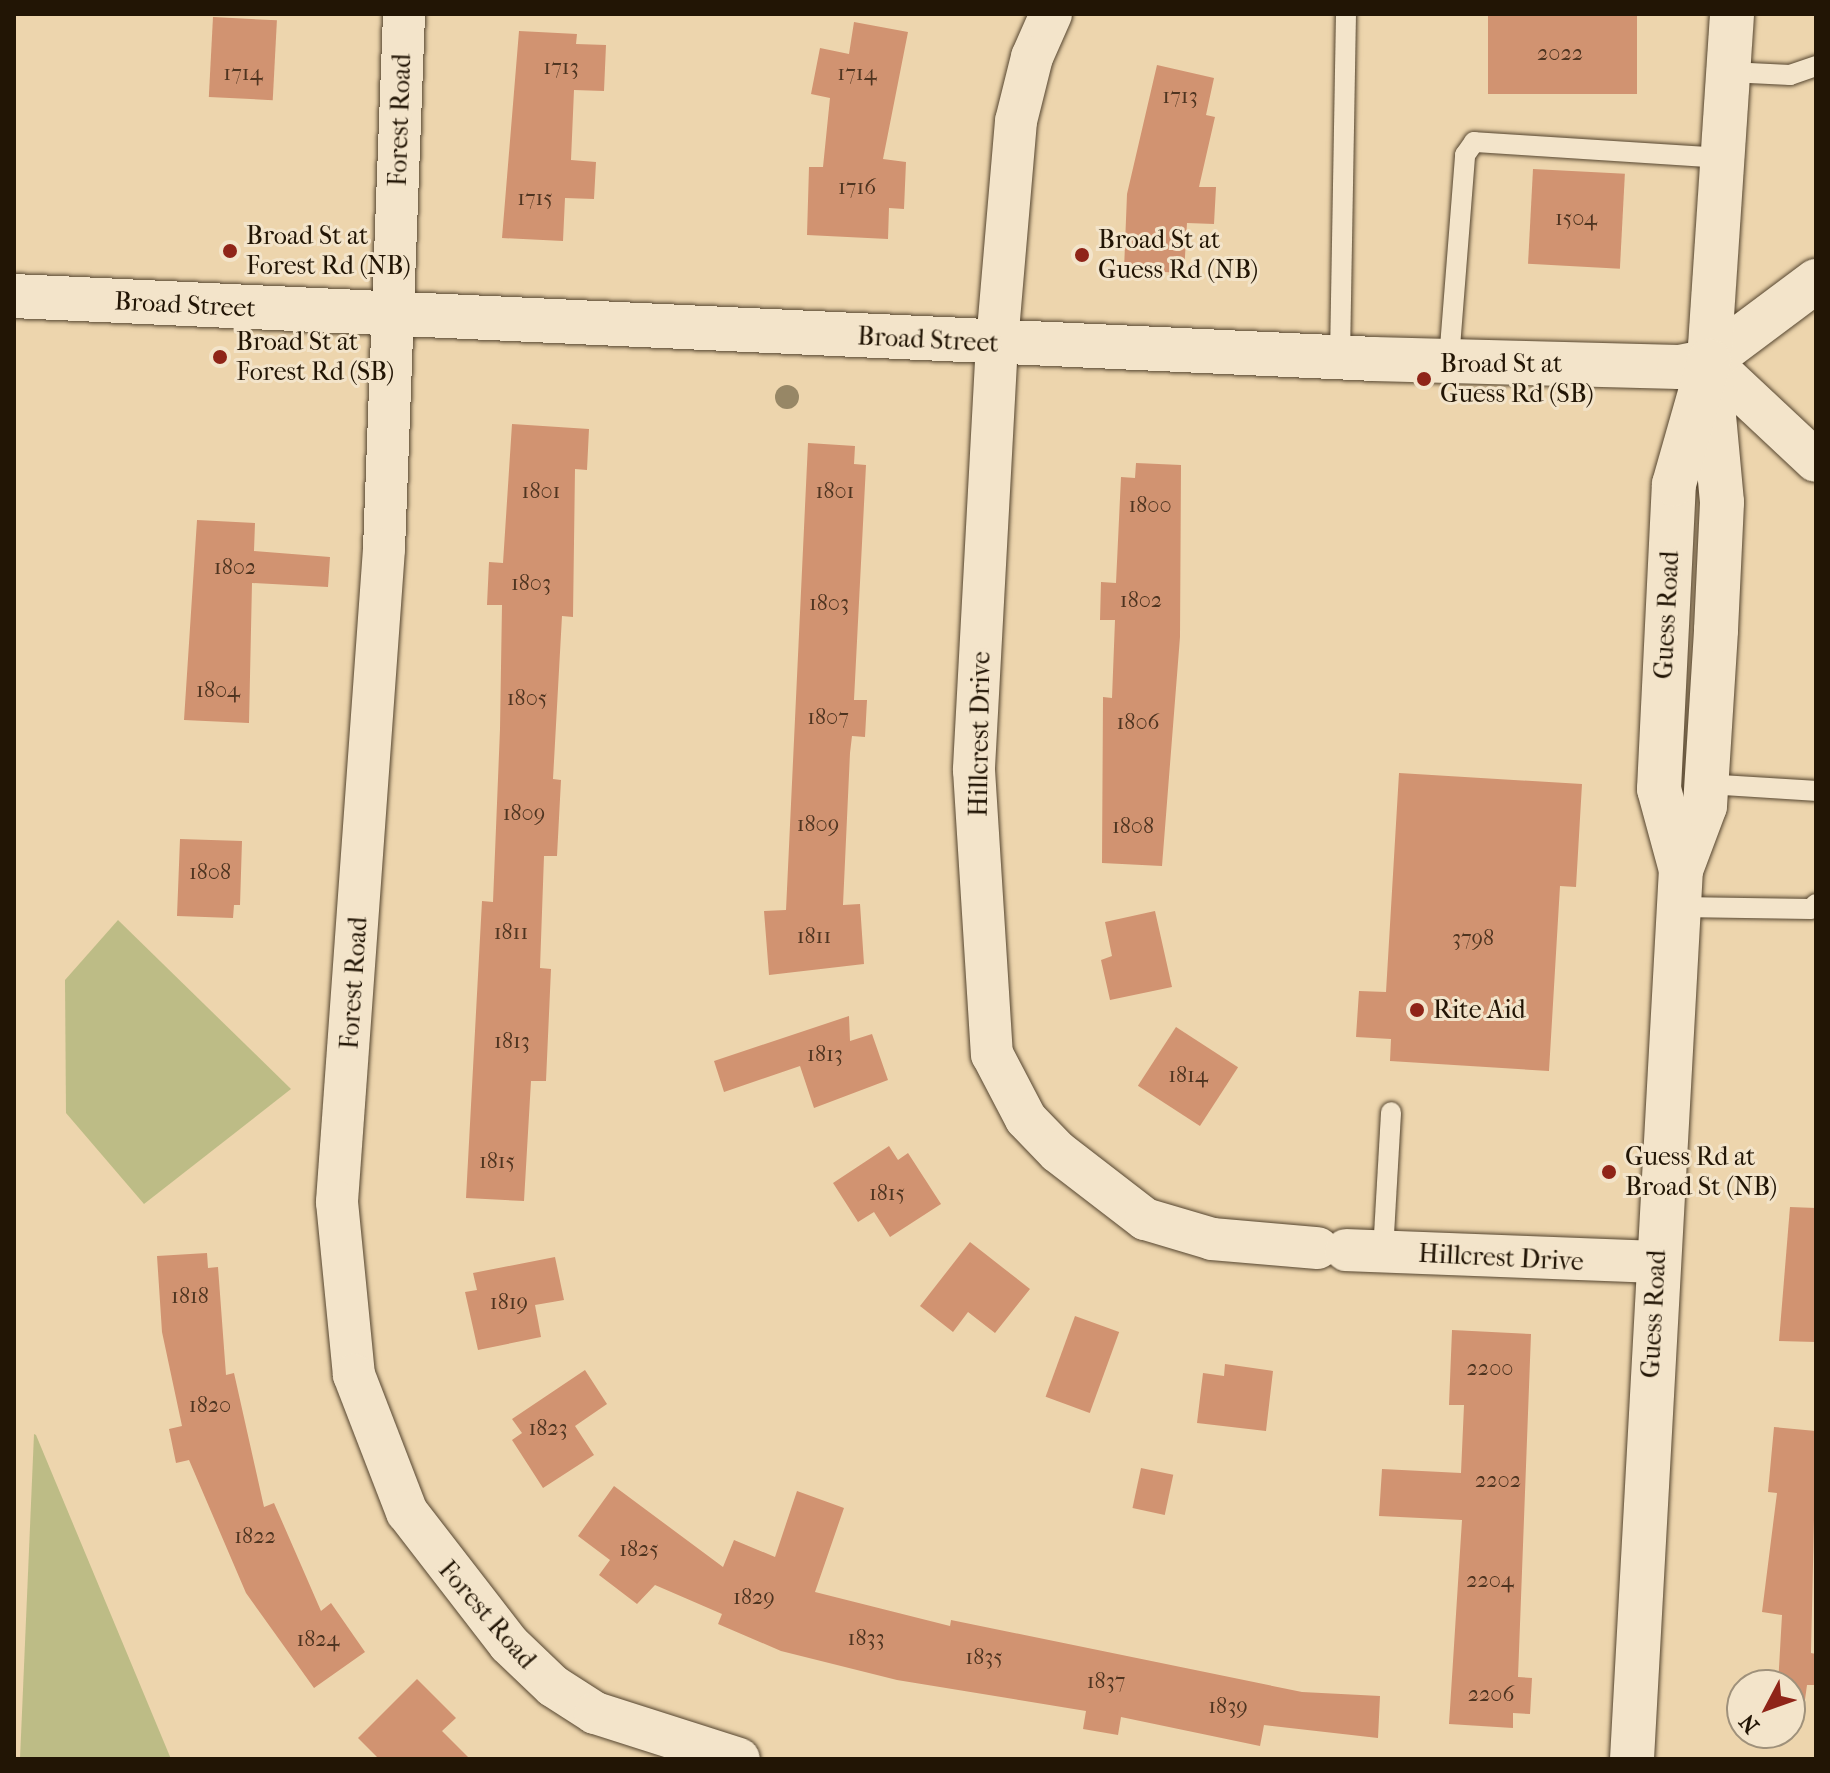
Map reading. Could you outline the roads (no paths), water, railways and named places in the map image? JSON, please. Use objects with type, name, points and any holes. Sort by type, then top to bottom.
[{"type":"main road","name":"Guess Road","points":[[1632,1759],[1656,1262],[1680,888],[1705,806],[1722,502],[1709,361],[1732,14]]},
{"type":"main road","points":[[1709,361],[1816,281]]},
{"type":"main road","name":"Broad Street","points":[[14,296],[394,316],[1340,357],[1643,367],[1709,361]]},
{"type":"main road","name":"Guess Road","points":[[1680,888],[1659,789],[1672,516],[1674,484],[1709,361]]},
{"type":"street","name":"Forest Road","points":[[404,14],[384,549],[337,1202],[354,1375],[407,1512],[509,1644],[553,1686],[595,1713],[739,1759]]},
{"type":"street","name":"Hillcrest Drive","points":[[1051,14],[1032,57],[1016,121],[997,343],[974,770],[992,1054],[1026,1119],[1058,1152],[1145,1219],[1212,1239],[1349,1250],[1656,1262]]},
{"type":"street","points":[[1709,361],[1816,461]]},
{"type":"lane","points":[[1340,357],[1346,14]]},
{"type":"lane","points":[[1729,72],[1790,75],[1816,66]]},
{"type":"lane","points":[[1449,360],[1465,155],[1474,142],[1724,158]]},
{"type":"lane","points":[[1706,784],[1816,791]]},
{"type":"lane","points":[[1680,888],[1814,907]]},
{"type":"lane","points":[[1349,1250],[1391,1112]]},
{"type":"place","name":"Broad St at Forest Rd (NB)","points":[[230,251]]},
{"type":"place","name":"Broad St at Guess Rd (NB)","points":[[1082,255]]},
{"type":"place","name":"Broad St at Forest Rd (SB)","points":[[220,357]]},
{"type":"place","name":"Broad St at Guess Rd (SB)","points":[[1424,379]]},
{"type":"place","name":"Rite Aid","points":[[1417,1010]]},
{"type":"place","name":"Guess Rd at Broad St (NB)","points":[[1609,1172]]}]
